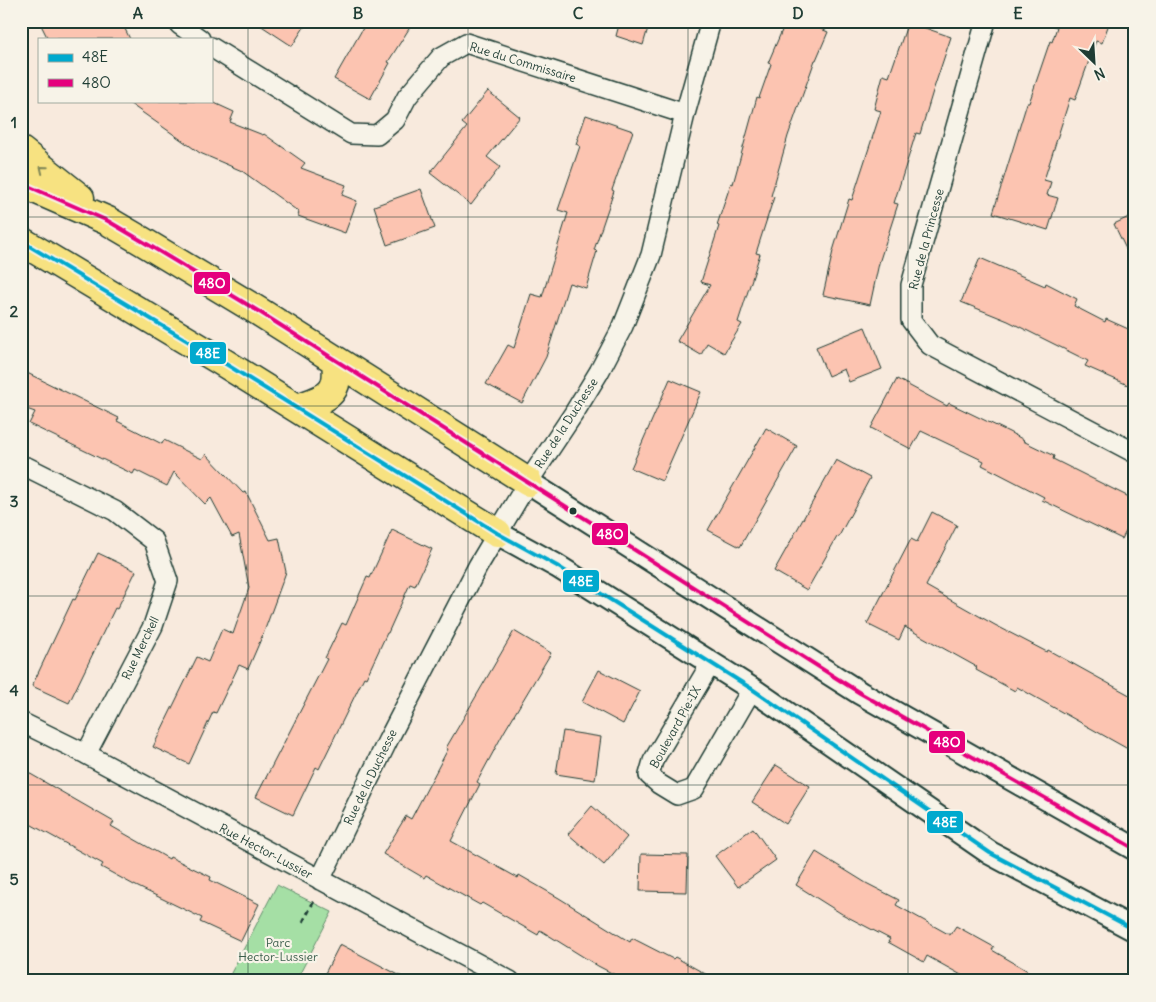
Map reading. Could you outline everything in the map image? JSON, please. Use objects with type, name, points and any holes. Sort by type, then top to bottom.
[{"type":"highway","points":[[21,151],[108,221]]},
{"type":"highway","points":[[21,183],[108,221],[238,299],[528,482]]},
{"type":"highway","points":[[21,241],[298,408],[497,533]]},
{"type":"highway","points":[[298,408],[328,397],[337,381],[336,361]]},
{"type":"street","points":[[178,21],[180,25],[199,38]]},
{"type":"street","name":"Rue de la Duchesse","points":[[320,880],[431,654],[478,566],[528,482],[600,372],[634,302],[659,228],[685,114],[711,21]]},
{"type":"street","name":"Rue de la Princesse","points":[[986,21],[911,285],[911,320],[930,345],[1135,453]]},
{"type":"street","name":"Rue du Commissaire","points":[[212,48],[350,134],[376,135],[383,130],[395,120],[407,97],[441,57],[466,43],[685,114]]},
{"type":"street","name":"Rue Merckell","points":[[21,466],[27,467],[115,511],[154,541],[168,581],[153,626],[86,754]]},
{"type":"street","points":[[528,482],[860,693],[1135,849]]},
{"type":"street","points":[[497,533],[564,570],[752,689],[990,853],[1135,930]]},
{"type":"street","name":"Boulevard Pie-IX","points":[[711,663],[653,761],[649,774],[659,784],[677,795],[694,789],[752,689]]},
{"type":"street","name":"Rue Hector-Lussier","points":[[21,722],[86,754],[510,981]]},
{"type":"path","points":[[303,922],[314,901]]},
{"type":"green space","name":"Parc Hector-Lussier","points":[[277,885],[332,912],[296,981],[241,981],[230,975]]},
{"type":"building","points":[[39,21],[121,21],[130,38],[48,38]]},
{"type":"building","points":[[254,21],[308,21],[292,46]]},
{"type":"building","points":[[367,21],[414,21],[388,62],[390,63],[370,99],[334,79]]},
{"type":"building","points":[[620,21],[650,21],[643,45],[616,36]]},
{"type":"building","points":[[786,21],[802,21],[828,32],[815,60],[788,136],[771,196],[774,197],[756,253],[760,254],[738,322],[742,324],[724,353],[707,343],[701,355],[677,341],[710,285],[701,282],[719,226],[717,225],[731,183],[733,184],[757,97],[759,98],[771,64],[768,63]]},
{"type":"building","points":[[1048,21],[1110,21],[1102,43],[1096,41],[1075,100],[1070,98],[1044,180],[1051,182],[1047,195],[1058,198],[1048,230],[993,213],[1027,103],[1029,103],[1050,41],[1052,42],[1057,27],[1047,24]]},
{"type":"building","points":[[908,22],[951,37],[920,134],[916,133],[894,203],[898,204],[879,263],[870,305],[823,295],[833,251],[849,199],[852,200],[881,111],[874,109],[883,75],[889,77]]},
{"type":"building","points":[[488,91],[520,117],[487,157],[500,167],[471,205],[430,173],[467,127],[462,123]]},
{"type":"building","points":[[127,102],[212,102],[234,112],[230,122],[264,134],[305,163],[301,168],[346,185],[342,195],[357,201],[345,233],[298,216],[299,212],[242,171],[200,153]]},
{"type":"building","points":[[586,115],[633,131],[612,190],[614,191],[594,250],[597,251],[586,288],[569,283],[546,357],[522,403],[486,384],[508,345],[514,348],[531,294],[542,297],[568,213],[558,210],[580,146],[576,144]]},
{"type":"building","points":[[421,189],[435,228],[387,245],[374,206]]},
{"type":"building","points":[[1135,214],[1135,268],[1114,224]]},
{"type":"building","points":[[980,258],[1045,286],[1046,283],[1077,299],[1074,306],[1105,322],[1106,319],[1135,332],[1135,370],[1128,385],[1085,366],[1088,361],[1008,321],[961,302]]},
{"type":"building","points":[[865,327],[882,369],[849,382],[844,369],[828,376],[816,347]]},
{"type":"building","points":[[21,370],[119,418],[117,421],[162,444],[164,440],[202,459],[206,454],[243,493],[246,492],[270,540],[279,538],[286,572],[264,632],[248,669],[239,665],[216,713],[213,712],[189,764],[153,747],[197,657],[208,662],[222,629],[233,634],[249,588],[239,534],[232,537],[211,498],[205,504],[174,472],[167,486],[135,470],[133,474],[29,424],[35,412],[21,407]]},
{"type":"building","points":[[670,379],[701,392],[662,481],[631,468]]},
{"type":"building","points":[[897,379],[947,406],[949,403],[1009,432],[1054,456],[1053,459],[1135,500],[1135,514],[1122,539],[1042,500],[1044,497],[982,465],[984,461],[921,431],[911,449],[871,428]]},
{"type":"building","points":[[766,428],[797,446],[740,547],[708,530]]},
{"type":"building","points":[[836,460],[870,478],[838,538],[807,590],[774,571]]},
{"type":"building","points":[[932,512],[957,525],[926,586],[995,625],[1047,652],[1048,650],[1135,698],[1135,753],[1017,687],[1015,691],[976,670],[977,667],[905,627],[899,640],[867,624],[911,539],[917,542]]},
{"type":"building","points":[[392,530],[432,549],[415,586],[410,584],[366,678],[364,677],[319,769],[316,767],[293,815],[256,797],[327,659],[325,658],[342,623],[346,625],[367,577],[370,578]]},
{"type":"building","points":[[98,553],[136,571],[117,609],[115,608],[69,703],[32,686],[73,599],[75,600]]},
{"type":"building","points":[[514,631],[551,653],[477,782],[480,784],[451,841],[518,878],[519,875],[630,942],[632,938],[673,959],[675,957],[718,981],[627,981],[598,966],[540,930],[538,935],[482,903],[480,905],[426,875],[424,878],[383,854],[406,816],[411,819],[448,749],[446,748]]},
{"type":"building","points":[[599,670],[640,691],[623,724],[582,702]]},
{"type":"building","points":[[563,731],[601,737],[595,780],[556,774]]},
{"type":"building","points":[[776,765],[810,786],[786,824],[752,802]]},
{"type":"building","points":[[27,772],[114,822],[111,826],[169,859],[170,857],[211,877],[210,880],[259,904],[241,941],[200,922],[202,918],[101,867],[103,864],[21,819],[21,783]]},
{"type":"building","points":[[592,806],[627,837],[604,865],[568,834]]},
{"type":"building","points":[[753,828],[776,860],[738,887],[715,856]]},
{"type":"building","points":[[816,852],[866,883],[899,900],[896,905],[950,935],[956,926],[994,947],[992,950],[1045,981],[972,981],[927,956],[924,962],[888,942],[890,939],[842,914],[796,885]]},
{"type":"building","points":[[641,854],[688,855],[687,892],[640,891]]},
{"type":"building","points":[[340,944],[410,981],[321,981]]},
{"type":"transit line","name":"48O","points":[[21,183],[108,221],[142,241],[258,311],[860,693],[1135,849]]},
{"type":"transit line","name":"48E","points":[[21,241],[221,361],[497,533],[557,566],[752,689],[990,853],[1135,930]]}]
